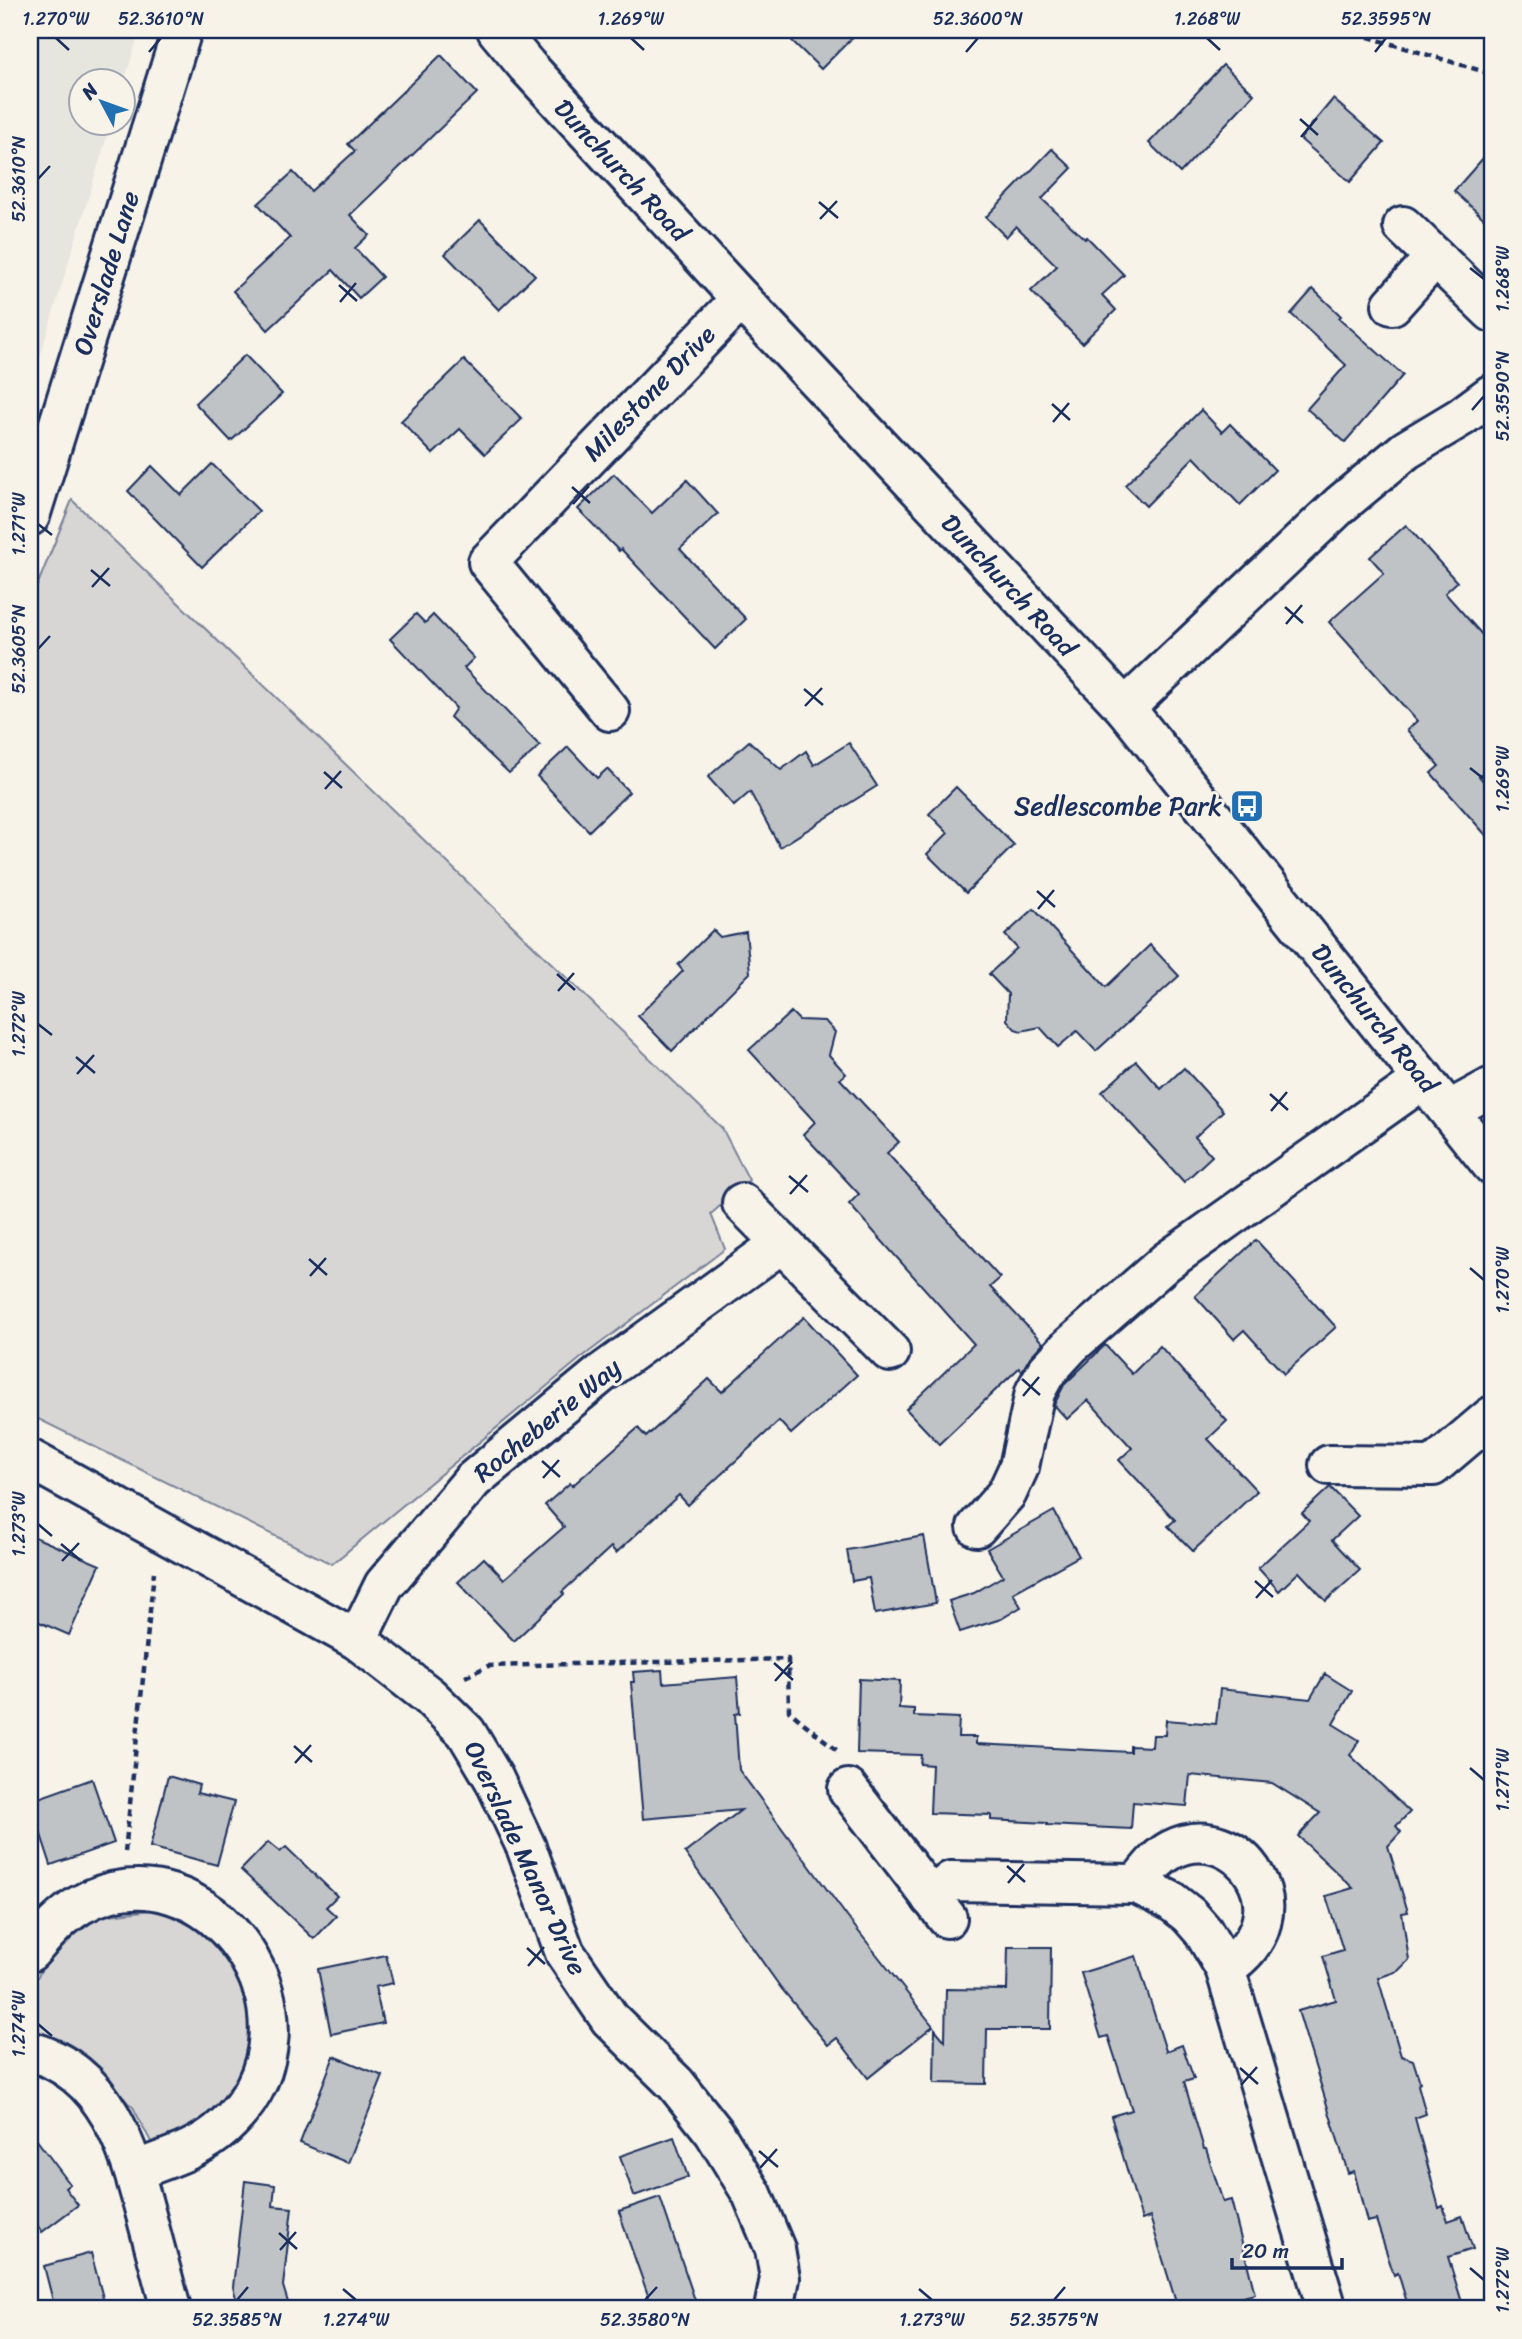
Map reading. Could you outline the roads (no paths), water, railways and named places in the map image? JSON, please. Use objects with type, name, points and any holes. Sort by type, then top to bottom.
[{"type":"main road","name":"Overslade Lane","points":[[33,496],[182,30]]},
{"type":"main road","name":"Dunchurch Road","points":[[497,30],[741,299],[1125,708],[1492,1165]]},
{"type":"main road","points":[[1403,226],[1492,312]]},
{"type":"main road","points":[[1392,305],[1435,257]]},
{"type":"main road","name":"Milestone Drive","points":[[610,711],[488,562],[741,299]]},
{"type":"main road","points":[[1125,708],[1341,504],[1406,450],[1461,417],[1492,394]]},
{"type":"main road","points":[[977,1527],[1007,1493],[1019,1467],[1035,1392],[1046,1372],[1070,1346],[1166,1262],[1424,1079]]},
{"type":"main road","points":[[1450,1110],[1492,1087]]},
{"type":"main road","points":[[742,1203],[890,1352]]},
{"type":"main road","name":"Rocheberie Way","points":[[357,1640],[384,1585],[473,1480],[602,1373],[782,1243]]},
{"type":"main road","points":[[1329,1465],[1433,1466],[1492,1416]]},
{"type":"main road","name":"Overslade Manor Drive","points":[[30,1459],[357,1640],[429,1696],[466,1732],[494,1779],[526,1847],[565,1953],[610,2019],[676,2084],[714,2132],[752,2194],[775,2249],[779,2269],[780,2278],[774,2309]]},
{"type":"main road","points":[[848,1789],[939,1908],[951,1881],[1137,1884],[1171,1901],[1189,1915],[1209,1940],[1225,1968],[1327,2309]]},
{"type":"main road","points":[[1137,1884],[1159,1858],[1173,1849],[1190,1844],[1207,1844],[1224,1849],[1251,1869],[1259,1883],[1263,1899],[1264,1915],[1260,1931],[1241,1958],[1225,1968]]},
{"type":"main road","points":[[30,1952],[63,1917],[81,1905],[100,1896],[121,1891],[151,1891],[188,1902],[226,1928],[243,1946],[256,1969],[265,1992],[269,2018],[263,2068],[254,2090],[224,2128],[205,2142],[134,2171]]},
{"type":"main road","points":[[30,2051],[62,2066],[84,2082],[103,2102],[117,2126],[134,2171],[171,2309]]},
{"type":"place","name":"Sedlescombe Park","points":[[1247,806]]}]
